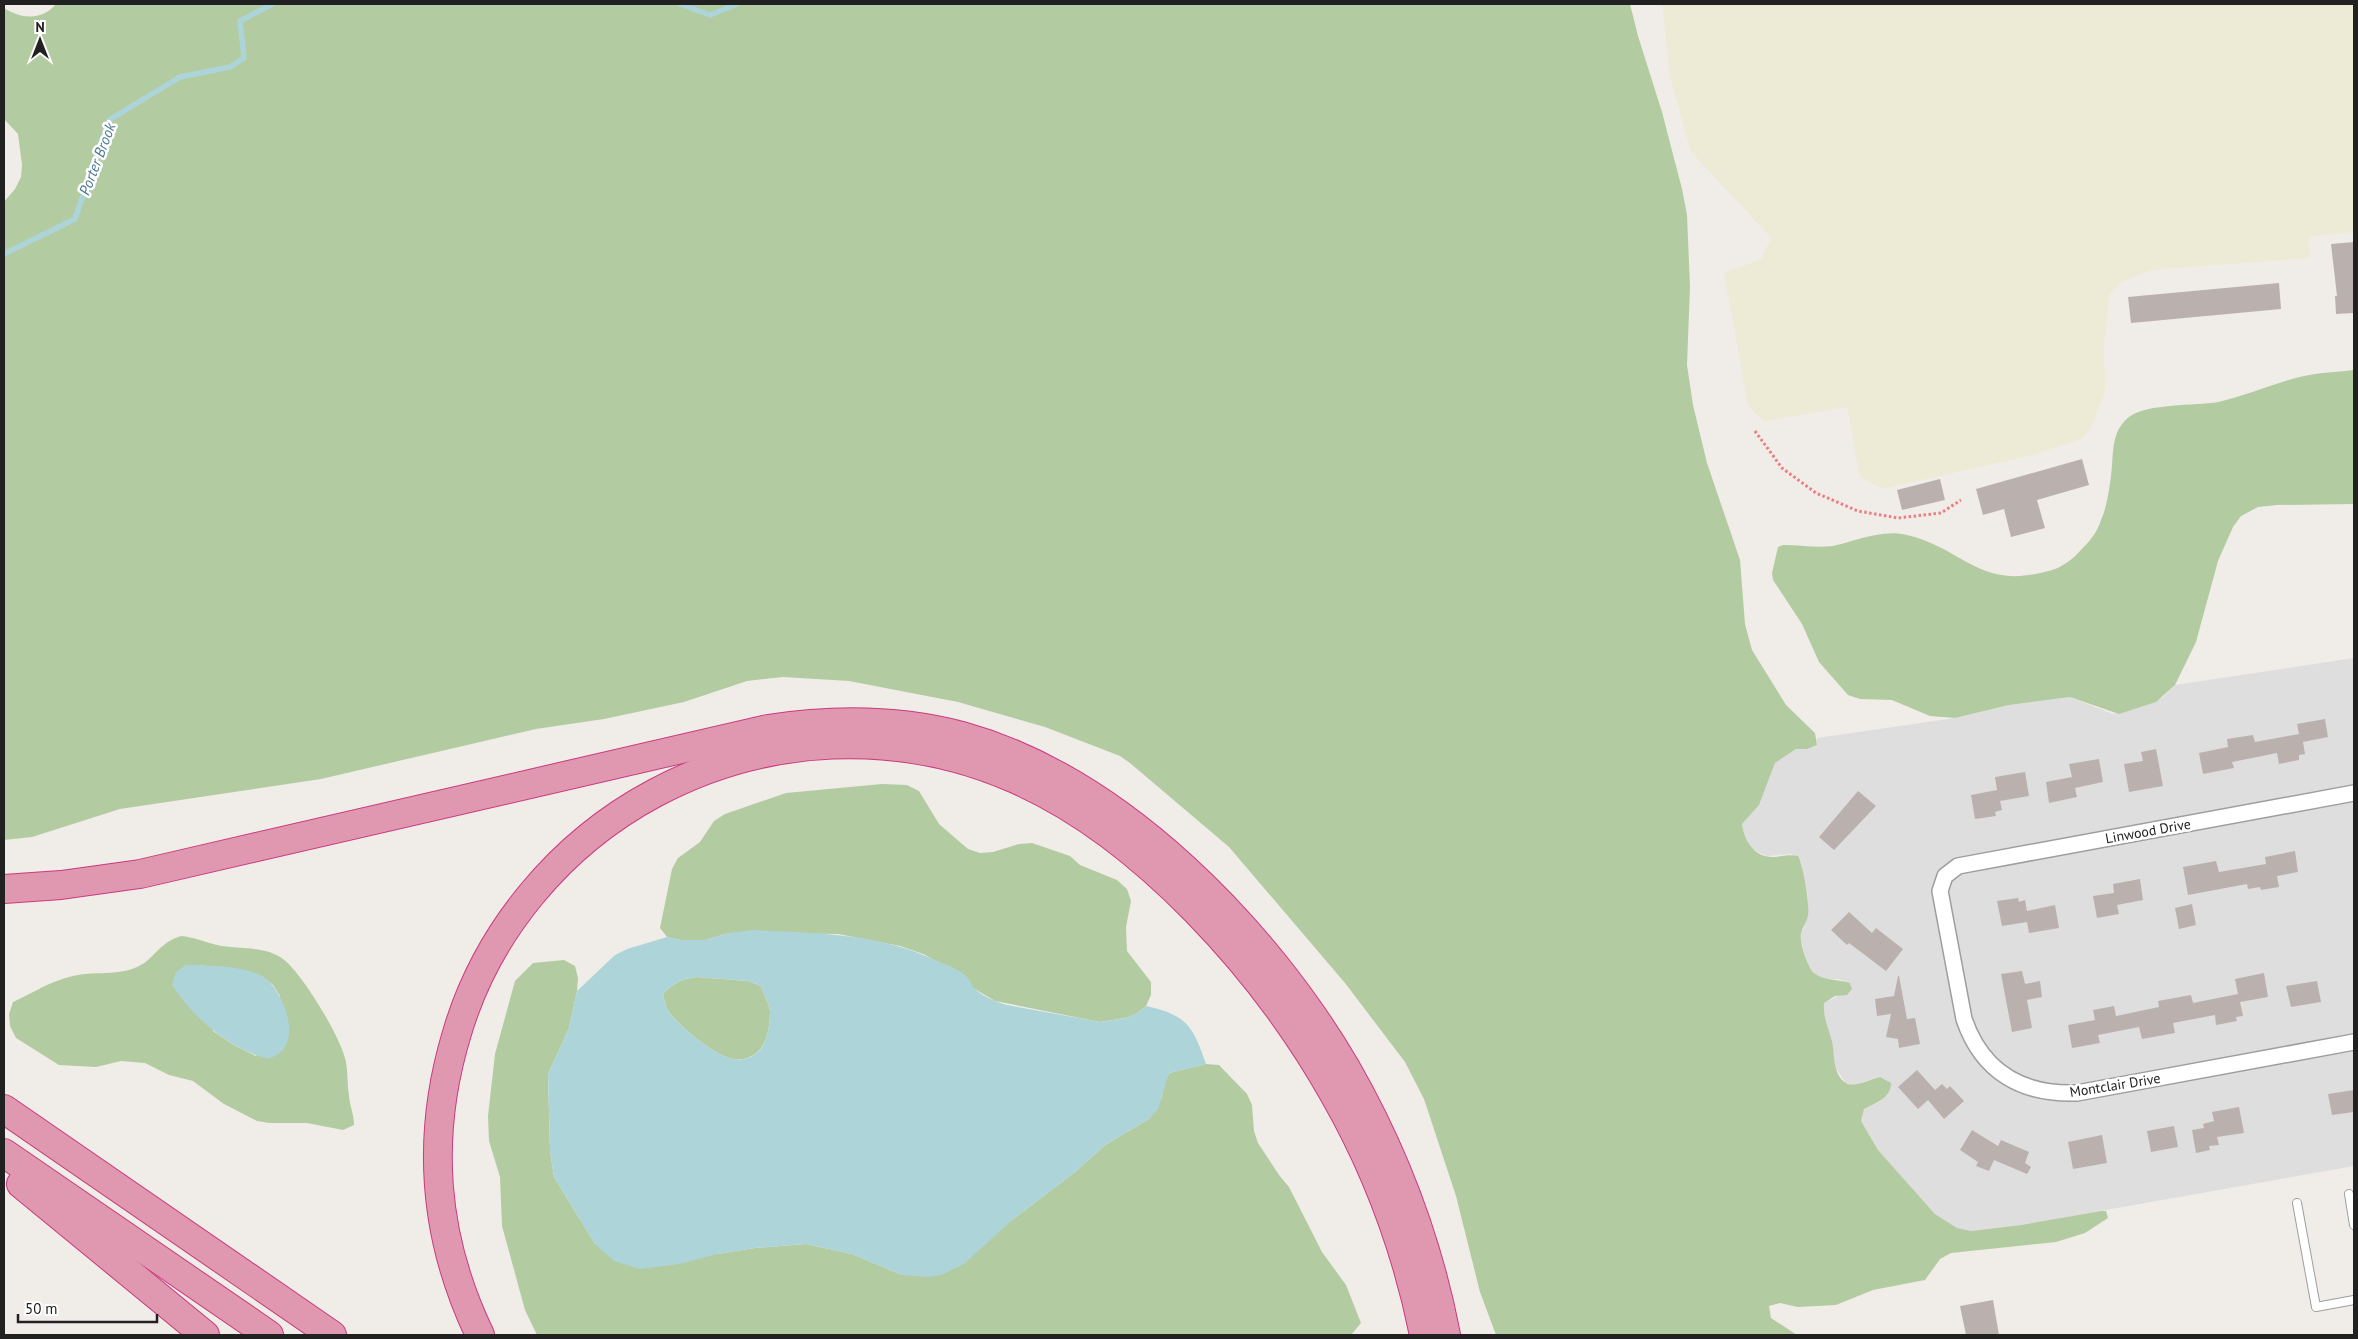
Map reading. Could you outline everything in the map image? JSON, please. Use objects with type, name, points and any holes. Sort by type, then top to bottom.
[{"type":"highway","points":[[4,889],[69,884],[140,874],[768,729],[818,723],[861,722],[913,726],[965,737],[1036,765],[1076,787],[1125,820],[1196,879],[1279,972],[1338,1055],[1384,1143],[1417,1226],[1446,1335]]},
{"type":"highway","points":[[480,1335],[458,1284],[447,1245],[438,1190],[437,1147],[442,1100],[454,1041],[470,996],[495,946],[531,896],[569,853],[608,822],[645,798],[684,778],[734,759],[790,748],[851,744],[898,747],[937,753],[976,764],[1035,788],[1072,810],[1120,845],[1166,883],[1208,924],[1259,982],[1283,1014],[1318,1065],[1341,1106],[1371,1168],[1394,1224],[1412,1282],[1424,1335]]},
{"type":"highway","points":[[4,1109],[332,1335]]},
{"type":"highway","points":[[4,1153],[269,1335]]},
{"type":"highway","points":[[4,1171],[205,1335]]},
{"type":"street","name":"Linwood Drive","points":[[1945,876],[1958,866],[2354,793]]},
{"type":"street","name":"Montclair Drive","points":[[1945,876],[1941,883],[1940,898],[1968,1033],[1990,1064],[2008,1078],[2020,1084],[2047,1092],[2077,1093],[2354,1042]]},
{"type":"lane","points":[[2349,1194],[2354,1225]]},
{"type":"lane","points":[[2297,1203],[2316,1307],[2354,1300]]},
{"type":"path","points":[[1755,431],[1782,468],[1816,493],[1858,511],[1898,518],[1941,512],[1961,500]]},
{"type":"shaded area","points":[[1662,4],[2354,4],[2354,232],[2309,237],[2310,258],[2151,270],[2122,282],[2110,294],[2104,344],[2105,393],[2091,427],[2082,439],[2032,455],[1883,489],[1860,477],[1847,407],[1764,421],[1748,406],[1724,273],[1761,259],[1771,238],[1691,152],[1670,77]]},
{"type":"shaded area","points":[[2354,658],[2354,1166],[2021,1225],[1971,1231],[1957,1228],[1935,1214],[1878,1150],[1861,1121],[1864,1109],[1881,1101],[1880,1077],[1852,1085],[1846,1083],[1835,1067],[1832,1041],[1823,1016],[1824,1003],[1852,989],[1850,983],[1837,979],[1824,979],[1812,972],[1808,967],[1801,940],[1801,934],[1808,917],[1808,897],[1801,862],[1791,854],[1766,856],[1751,848],[1743,837],[1742,824],[1759,804],[1775,763],[1796,749],[1807,749],[1817,745],[1817,738],[1955,718],[2009,705],[2070,697],[2113,714],[2162,698],[2175,685]]},
{"type":"green space","points":[[56,4],[1630,4],[1662,112],[1687,215],[1690,286],[1687,365],[1693,405],[1707,463],[1740,560],[1745,624],[1752,650],[1786,705],[1815,733],[1817,745],[1807,749],[1796,749],[1775,763],[1759,805],[1742,824],[1743,830],[1748,842],[1761,855],[1767,857],[1798,856],[1804,876],[1808,903],[1808,916],[1801,938],[1807,961],[1818,976],[1850,983],[1852,989],[1847,995],[1835,996],[1824,1003],[1825,1018],[1832,1041],[1836,1069],[1842,1079],[1849,1084],[1858,1084],[1880,1077],[1891,1083],[1886,1096],[1864,1109],[1861,1121],[1878,1150],[1935,1214],[1957,1228],[1971,1231],[2021,1225],[2101,1211],[2106,1211],[2108,1218],[2085,1233],[2056,1242],[1951,1253],[1940,1259],[1925,1280],[1873,1290],[1836,1305],[1798,1307],[1780,1303],[1769,1306],[1771,1318],[1797,1335],[1496,1335],[1480,1292],[1456,1196],[1424,1099],[1405,1062],[1345,983],[1229,847],[1120,756],[1045,727],[958,702],[849,681],[783,677],[747,681],[684,702],[604,719],[536,729],[321,779],[120,809],[32,837],[4,840],[4,202],[15,189],[21,177],[22,165],[18,134],[4,119],[4,8],[24,16],[38,16],[50,10]]},
{"type":"green space","points":[[2354,370],[2354,504],[2258,507],[2241,516],[2233,527],[2218,561],[2196,642],[2175,685],[2156,702],[2119,714],[2070,697],[2009,705],[1955,718],[1930,716],[1892,700],[1860,699],[1848,695],[1819,662],[1802,624],[1773,580],[1772,573],[1778,547],[1783,545],[1833,546],[1888,533],[1907,535],[1927,541],[1974,566],[2007,576],[2027,575],[2056,569],[2077,554],[2090,541],[2097,529],[2108,498],[2116,437],[2123,423],[2129,417],[2137,412],[2159,407],[2218,402],[2309,375]]},
{"type":"green space","points":[[882,784],[907,785],[919,791],[939,824],[968,849],[980,853],[993,852],[1019,844],[1032,843],[1070,856],[1080,865],[1117,880],[1127,889],[1131,901],[1126,927],[1127,951],[1151,982],[1151,995],[1146,1006],[1136,1014],[1125,1018],[1100,1022],[995,1001],[973,988],[967,978],[923,954],[900,946],[838,934],[729,933],[705,940],[680,940],[667,937],[660,928],[672,869],[678,858],[700,842],[714,821],[725,814],[786,793]]},
{"type":"green space","points":[[181,936],[217,945],[260,950],[276,955],[291,967],[320,1007],[343,1052],[354,1125],[343,1130],[307,1123],[269,1123],[257,1121],[224,1104],[193,1081],[169,1075],[145,1063],[121,1061],[96,1067],[59,1065],[16,1038],[10,1026],[9,1014],[13,1002],[65,978],[130,970],[143,964],[161,947]],"holes":[[[200,965],[263,977],[273,985],[280,996],[256,1056],[234,1045],[213,1031]]]},
{"type":"green space","points":[[564,960],[575,966],[578,978],[569,1028],[548,1074],[550,1151],[554,1177],[595,1244],[717,1254],[755,1248],[806,1244],[852,1254],[902,1275],[1012,1220],[1075,1172],[1105,1145],[1149,1119],[1162,1097],[1169,1073],[1206,1064],[1219,1065],[1247,1094],[1252,1105],[1254,1131],[1258,1143],[1289,1187],[1322,1252],[1346,1285],[1361,1323],[1351,1335],[537,1335],[525,1310],[502,1226],[500,1177],[489,1141],[488,1116],[495,1054],[515,981],[533,963]]},
{"type":"green space","points":[[697,977],[748,981],[761,986],[770,1011],[770,1020],[763,1045],[752,1056],[744,1059],[734,1059],[717,1053],[679,1023],[667,1009],[663,994],[678,982]]},
{"type":"water","points":[[753,930],[823,934],[847,936],[893,945],[957,969],[969,979],[976,990],[998,1002],[1101,1022],[1125,1018],[1136,1014],[1146,1006],[1180,1018],[1192,1031],[1206,1064],[1169,1073],[1158,1109],[1149,1119],[1105,1145],[1075,1172],[1012,1220],[964,1264],[941,1275],[928,1277],[902,1275],[852,1254],[806,1244],[755,1248],[717,1254],[679,1264],[640,1269],[614,1261],[595,1244],[554,1177],[550,1151],[548,1074],[569,1028],[577,991],[615,955],[627,949],[667,937],[680,940],[705,940],[729,933]],"holes":[[[697,977],[748,981],[761,986],[770,1011],[770,1020],[763,1046],[752,1057],[744,1059],[726,1057],[717,1053],[698,1039],[672,1016],[667,1009],[663,994],[678,982]]]},
{"type":"water","points":[[186,965],[246,970],[269,981],[280,997],[288,1017],[289,1037],[282,1050],[268,1059],[240,1048],[214,1031],[191,1009],[172,985],[176,972]]},
{"type":"building","points":[[2354,242],[2354,313],[2336,314],[2335,296],[2337,296],[2331,244]]},
{"type":"building","points":[[2279,283],[2281,309],[2131,323],[2128,297]]},
{"type":"building","points":[[2082,459],[2089,485],[2037,500],[2045,528],[2011,537],[2004,509],[1983,515],[1976,489]]},
{"type":"building","points":[[1940,479],[1945,500],[1902,510],[1897,490]]},
{"type":"building","points":[[2325,719],[2328,737],[2303,742],[2305,754],[2299,755],[2299,760],[2279,764],[2277,753],[2232,762],[2234,768],[2203,774],[2199,753],[2228,747],[2227,739],[2253,735],[2255,742],[2299,734],[2297,724]]},
{"type":"building","points":[[2156,749],[2163,786],[2129,792],[2124,764],[2143,761],[2141,752]]},
{"type":"building","points":[[2099,759],[2103,782],[2075,788],[2077,797],[2049,803],[2046,782],[2072,777],[2069,764]]},
{"type":"building","points":[[2025,772],[2029,796],[2000,801],[2002,810],[1995,812],[1996,816],[1975,819],[1971,795],[1997,790],[1995,777]]},
{"type":"building","points":[[1858,791],[1876,806],[1834,850],[1819,837]]},
{"type":"building","points":[[2295,851],[2298,872],[2277,876],[2279,887],[2261,890],[2260,887],[2248,889],[2247,884],[2188,895],[2183,867],[2216,861],[2219,872],[2266,864],[2265,857]]},
{"type":"building","points":[[2140,879],[2143,900],[2117,905],[2119,914],[2097,918],[2093,896],[2114,893],[2113,884]]},
{"type":"building","points":[[2018,898],[2019,902],[2025,900],[2027,911],[2055,905],[2059,928],[2029,933],[2027,922],[2002,926],[1997,901]]},
{"type":"building","points":[[2192,904],[2196,925],[2179,929],[2175,908]]},
{"type":"building","points":[[1849,912],[1872,933],[1876,928],[1903,949],[1886,971],[1849,943],[1847,945],[1831,930]]},
{"type":"building","points":[[2022,971],[2025,984],[2040,981],[2042,997],[2027,1000],[2032,1028],[2012,1032],[2001,974]]},
{"type":"building","points":[[2264,973],[2268,997],[2240,1002],[2243,1016],[2236,1017],[2237,1021],[2216,1025],[2215,1015],[2173,1023],[2175,1033],[2142,1039],[2139,1027],[2098,1035],[2100,1043],[2072,1048],[2068,1025],[2095,1020],[2093,1010],[2114,1006],[2116,1016],[2159,1007],[2158,1001],[2191,995],[2193,1003],[2238,994],[2235,979]]},
{"type":"building","points":[[1898,976],[1907,1019],[1915,1018],[1920,1044],[1899,1048],[1898,1039],[1886,1037],[1891,1014],[1877,1016],[1875,999],[1894,996]]},
{"type":"building","points":[[2317,981],[2321,1002],[2291,1007],[2286,986]]},
{"type":"building","points":[[1917,1070],[1935,1090],[1942,1084],[1947,1089],[1950,1086],[1964,1101],[1944,1119],[1928,1100],[1918,1109],[1898,1087]]},
{"type":"building","points":[[2354,1090],[2354,1112],[2332,1115],[2328,1094]]},
{"type":"building","points":[[2239,1107],[2244,1133],[2217,1137],[2219,1145],[2209,1146],[2210,1150],[2196,1153],[2192,1130],[2204,1128],[2203,1124],[2214,1121],[2212,1112]]},
{"type":"building","points":[[2174,1126],[2178,1147],[2151,1152],[2147,1131]]},
{"type":"building","points":[[1972,1130],[1998,1146],[2001,1140],[2029,1152],[2025,1163],[2031,1167],[2027,1174],[1994,1160],[1989,1171],[1976,1166],[1978,1162],[1960,1150]]},
{"type":"building","points":[[2102,1135],[2107,1163],[2073,1169],[2068,1142]]},
{"type":"building","points":[[1993,1300],[1999,1335],[1966,1335],[1960,1306]]},
{"type":"waterway","name":"Porter Brook","points":[[4,254],[75,219],[109,120],[180,77],[230,67],[244,58],[240,21],[272,4]]},
{"type":"waterway","name":"Porter Brook","points":[[680,4],[710,15],[737,4]]}]
